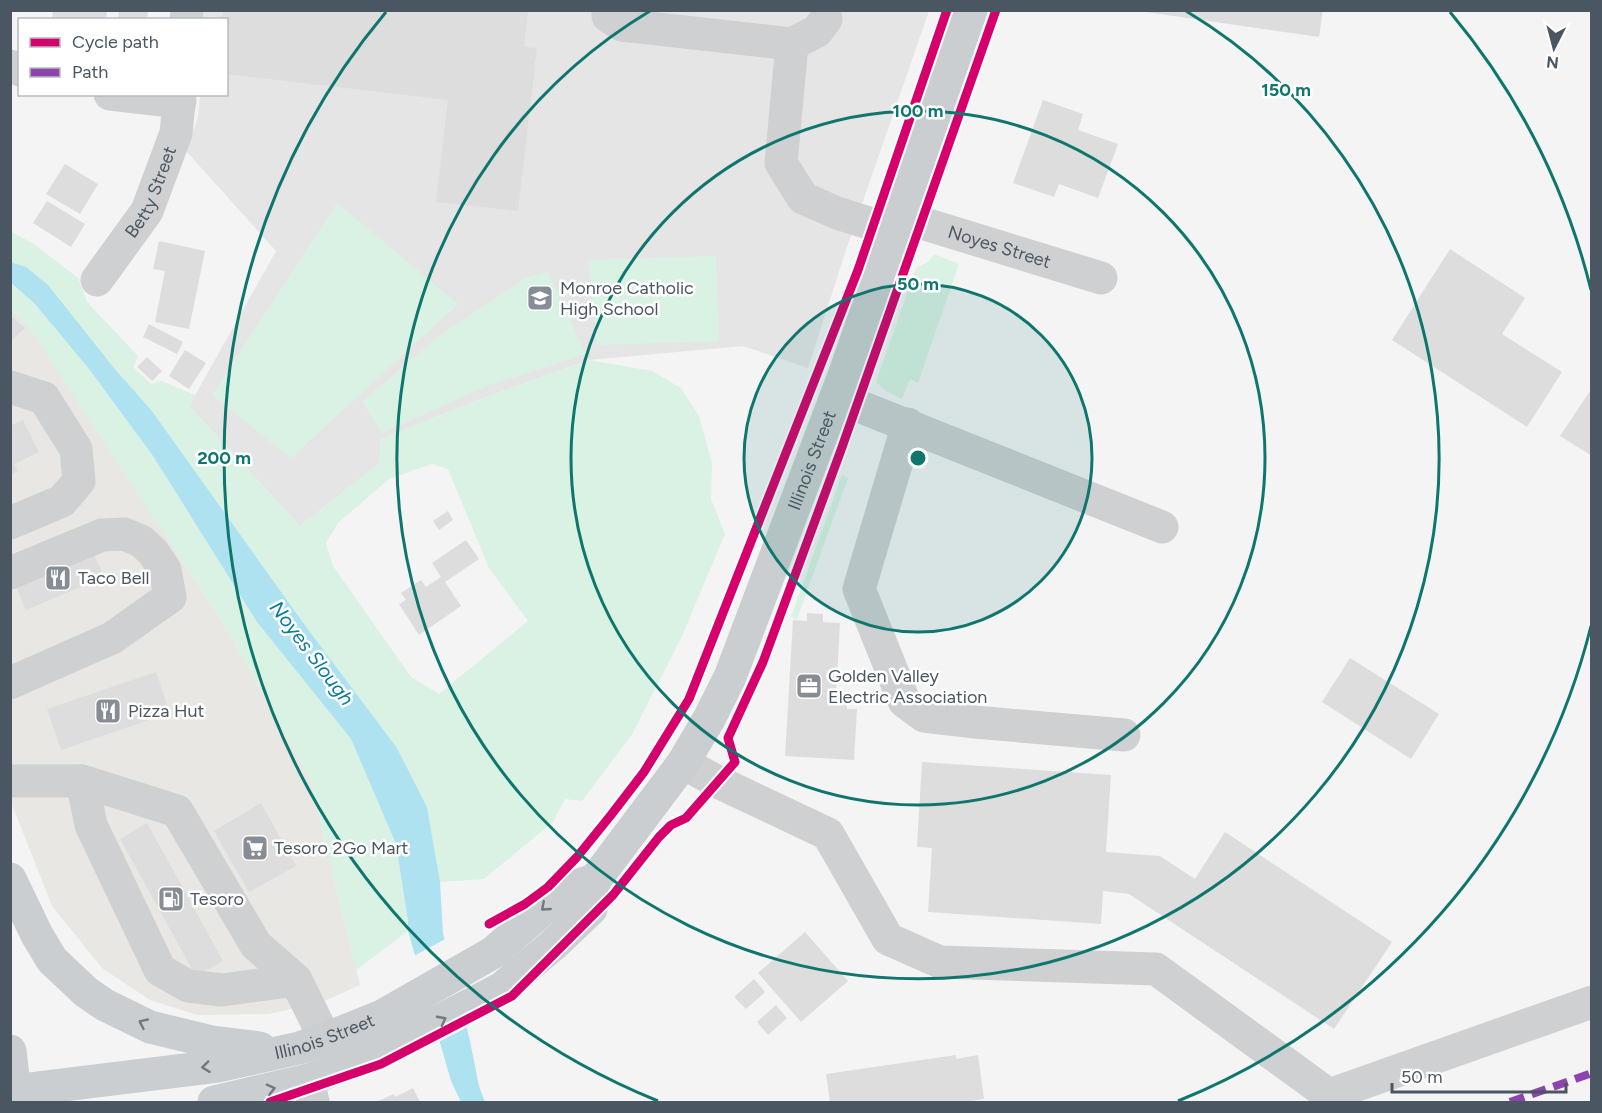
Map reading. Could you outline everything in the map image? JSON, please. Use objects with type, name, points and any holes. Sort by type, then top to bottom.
[{"type":"main road","name":"Illinois Street","points":[[214,1102],[311,1091],[502,987],[553,945],[591,909],[595,880],[683,763],[730,677],[836,397],[971,10]]},
{"type":"main road","points":[[10,879],[52,960],[86,992],[105,1005],[150,1027],[212,1042],[282,1052]]},
{"type":"main road","name":"Illinois Street","points":[[14,1095],[218,1066],[299,1048],[325,1039],[382,1016],[494,952],[566,889],[595,880]]},
{"type":"main road","points":[[10,1052],[14,1095]]},
{"type":"street","points":[[608,10],[608,16],[622,25],[792,44],[817,31],[826,19]]},
{"type":"street","name":"Noyes Street","points":[[792,44],[781,163],[803,198],[837,213],[896,224],[1101,278]]},
{"type":"street","points":[[145,96],[180,98]]},
{"type":"street","name":"Betty Street","points":[[98,280],[147,211],[176,133],[180,98]]},
{"type":"street","points":[[10,387],[44,398],[76,449],[79,481],[62,501],[10,523]]},
{"type":"street","points":[[836,397],[1162,526]]},
{"type":"street","points":[[908,424],[859,589],[904,701],[924,716],[1124,735]]},
{"type":"street","points":[[10,573],[102,535],[124,534],[141,541],[153,552],[165,570],[170,597],[112,638],[10,683]]},
{"type":"street","points":[[683,763],[828,834],[888,939],[940,962],[1156,969],[1329,1095],[1592,1002]]},
{"type":"street","points":[[10,781],[82,781],[177,811],[256,945],[296,980],[325,1039]]},
{"type":"street","points":[[82,781],[91,825],[160,969],[188,986],[222,990],[296,980]]},
{"type":"shaded area","name":"Monroe Catholic High School","points":[[202,11],[929,11],[846,250],[808,368],[743,346],[589,360],[478,400],[381,439],[380,463],[300,526],[189,406],[276,251],[186,151],[198,117],[200,96],[228,96],[228,18],[201,18]]},
{"type":"shaded area","points":[[10,308],[32,331],[229,633],[310,779],[360,985],[322,1002],[269,1014],[197,1015],[150,1000],[102,968],[52,906],[11,802]]},
{"type":"green space","points":[[337,203],[458,304],[291,458],[212,395]]},
{"type":"green space","points":[[10,231],[34,244],[78,278],[87,302],[138,356],[133,367],[151,384],[161,381],[195,395],[189,406],[300,526],[379,463],[381,439],[478,400],[589,360],[652,371],[681,388],[699,416],[712,463],[711,499],[725,534],[682,636],[633,733],[582,801],[565,799],[553,822],[484,879],[440,882],[427,807],[397,748],[304,624],[152,411],[26,268],[11,262]],"holes":[[[432,464],[448,469],[489,568],[528,621],[439,694],[411,677],[333,566],[326,543],[338,523],[389,479]]]},
{"type":"green space","points":[[934,254],[959,264],[918,383],[910,379],[902,399],[886,391],[876,382],[916,268],[928,262]]},
{"type":"green space","points":[[716,256],[719,341],[597,345],[588,260]]},
{"type":"green space","points":[[548,272],[586,354],[487,386],[382,433],[362,402],[436,338],[526,278]]},
{"type":"green space","points":[[10,283],[35,304],[89,369],[153,456],[257,622],[351,739],[396,844],[408,921],[408,931],[356,970],[310,779],[229,633],[32,332],[11,308]]},
{"type":"green space","points":[[842,475],[848,478],[797,619],[791,617]]},
{"type":"water","name":"Noyes Slough","points":[[10,262],[26,267],[48,285],[114,368],[152,411],[304,624],[397,748],[427,807],[440,882],[443,933],[479,1086],[485,1102],[461,1102],[451,1081],[408,931],[396,844],[351,739],[257,622],[153,456],[89,369],[35,304],[11,283]]},
{"type":"pier","points":[[447,938],[470,1026],[438,1042],[412,957]]},
{"type":"building","points":[[53,10],[107,10],[106,18],[52,18]]},
{"type":"building","points":[[119,10],[148,12],[147,18],[118,18]]},
{"type":"building","points":[[223,10],[528,10],[524,47],[537,48],[518,211],[436,202],[448,100],[228,74],[228,18],[222,18]]},
{"type":"building","points":[[1146,10],[1323,10],[1319,37],[1146,12]]},
{"type":"building","points":[[1043,100],[1083,114],[1078,130],[1118,144],[1098,198],[1059,184],[1054,197],[1013,183]]},
{"type":"building","points":[[65,164],[98,184],[80,214],[46,194]]},
{"type":"building","points":[[47,201],[85,224],[71,247],[33,223]]},
{"type":"building","points":[[159,241],[205,251],[189,329],[155,322],[165,271],[153,269]]},
{"type":"building","points":[[1450,249],[1525,298],[1502,334],[1562,372],[1527,427],[1392,340]]},
{"type":"building","points":[[10,315],[25,328],[10,342]]},
{"type":"building","points":[[149,324],[183,342],[177,354],[143,337]]},
{"type":"building","points":[[185,350],[206,363],[189,389],[169,376]]},
{"type":"building","points":[[147,357],[162,371],[152,381],[137,367]]},
{"type":"building","points":[[1592,388],[1592,456],[1560,436]]},
{"type":"building","points":[[23,420],[39,452],[14,464],[18,471],[10,475],[10,426]]},
{"type":"building","points":[[448,511],[453,520],[439,530],[433,521]]},
{"type":"building","points":[[466,540],[479,559],[445,582],[461,606],[419,635],[399,604],[406,600],[401,593],[421,580],[426,587],[441,577],[432,563]]},
{"type":"building","name":"Taco Bell","points":[[90,545],[104,577],[26,610],[13,579]]},
{"type":"building","points":[[807,613],[823,614],[823,622],[840,623],[836,695],[847,696],[847,709],[857,709],[854,760],[785,756],[793,620],[807,621]]},
{"type":"building","points":[[1350,658],[1439,714],[1411,759],[1322,702]]},
{"type":"building","name":"Pizza Hut","points":[[156,672],[170,713],[61,750],[47,709]]},
{"type":"building","points":[[922,762],[1111,775],[1106,852],[1160,856],[1195,879],[1225,832],[1392,942],[1334,1029],[1129,894],[1103,891],[1101,924],[928,912],[932,848],[917,847]]},
{"type":"building","name":"Tesoro 2Go Mart","points":[[261,803],[296,866],[249,892],[214,831]]},
{"type":"building","points":[[147,823],[223,961],[196,976],[120,839]]},
{"type":"building","points":[[805,932],[848,981],[801,1022],[758,973]]},
{"type":"building","points":[[754,979],[765,992],[746,1009],[734,997]]},
{"type":"building","points":[[776,1005],[787,1018],[768,1035],[757,1022]]},
{"type":"building","points":[[956,1055],[956,1059],[978,1055],[984,1099],[962,1102],[830,1102],[826,1074]]},
{"type":"building","points":[[413,1088],[420,1102],[376,1102],[394,1094],[395,1097]]},
{"type":"marked path","points":[[1510,1102],[1592,1073]]},
{"type":"cycle path","points":[[489,924],[525,904],[548,887],[577,857],[644,772],[689,699],[858,270],[947,10]]},
{"type":"cycle path","points":[[270,1102],[381,1064],[512,996],[613,895],[659,837],[671,825],[686,818],[735,762],[728,738],[763,662],[841,450],[996,10]]},
{"type":"place","name":"Monroe Catholic High School","points":[[540,298]]},
{"type":"place","name":"Taco Bell","points":[[58,578]]},
{"type":"place","name":"Golden Valley Electric Association","points":[[809,686]]},
{"type":"place","name":"Pizza Hut","points":[[108,711]]},
{"type":"place","name":"Tesoro 2Go Mart","points":[[255,848]]},
{"type":"place","name":"Tesoro","points":[[171,899]]}]
